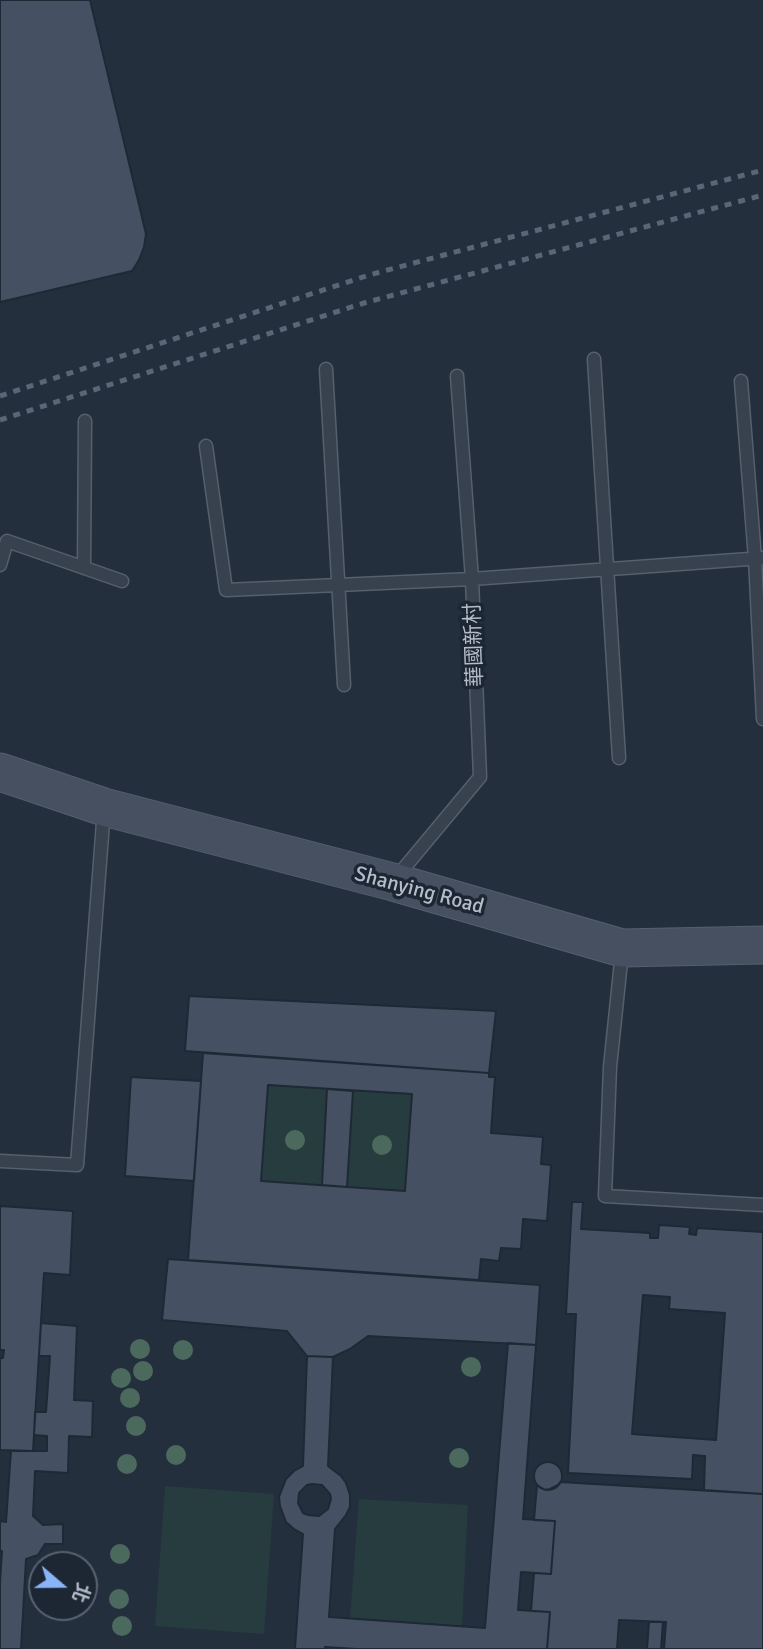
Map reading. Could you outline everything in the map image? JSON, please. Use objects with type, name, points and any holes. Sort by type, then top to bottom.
[{"type":"street","name":"Shanying Road","points":[[0,772],[92,803],[393,882],[622,948],[763,945]]},
{"type":"lane","points":[[594,359],[619,758]]},
{"type":"lane","points":[[326,369],[344,685]]},
{"type":"lane","name":"華國新村","points":[[393,882],[480,777],[472,579],[457,376]]},
{"type":"lane","points":[[741,382],[759,559],[763,719]]},
{"type":"lane","points":[[85,421],[85,568]]},
{"type":"lane","points":[[206,446],[226,590],[472,579],[759,559]]},
{"type":"lane","points":[[0,565],[7,541],[122,581]]},
{"type":"lane","points":[[0,1161],[77,1165],[92,803]]},
{"type":"lane","points":[[622,948],[610,1067],[605,1196],[763,1205]]},
{"type":"green space","points":[[268,1085],[327,1089],[322,1185],[261,1181]]},
{"type":"green space","points":[[353,1091],[412,1094],[405,1191],[347,1187]]},
{"type":"green space","points":[[165,1486],[274,1494],[264,1634],[155,1626]]},
{"type":"green space","points":[[359,1499],[468,1505],[462,1626],[350,1618]]},
{"type":"building","points":[[0,0],[90,0],[146,234],[144,247],[132,271],[0,302]]},
{"type":"building","points":[[189,996],[496,1011],[489,1073],[185,1051]]},
{"type":"building","points":[[203,1053],[489,1073],[489,1077],[495,1077],[491,1133],[543,1137],[541,1164],[551,1165],[547,1221],[523,1219],[521,1249],[501,1248],[499,1261],[481,1259],[479,1280],[188,1260]],"holes":[[[268,1085],[412,1094],[405,1191],[261,1181]]]},
{"type":"building","points":[[131,1077],[201,1081],[194,1181],[125,1176]]},
{"type":"building","points":[[327,1089],[353,1091],[347,1187],[322,1185]]},
{"type":"building","points":[[572,1202],[583,1202],[581,1229],[650,1233],[650,1238],[658,1238],[659,1225],[690,1227],[689,1234],[696,1235],[697,1228],[763,1232],[763,1494],[704,1490],[705,1456],[693,1455],[692,1479],[568,1473],[576,1314],[566,1314]],"holes":[[[643,1295],[670,1297],[669,1309],[725,1313],[716,1440],[632,1434]]]},
{"type":"building","points":[[0,1206],[73,1211],[70,1275],[44,1273],[33,1451],[0,1450],[0,1358],[3,1358],[4,1350],[0,1350]]},
{"type":"building","points":[[168,1259],[540,1285],[536,1345],[368,1336],[333,1357],[307,1356],[287,1331],[162,1320]]},
{"type":"building","points":[[41,1323],[77,1326],[74,1400],[93,1401],[92,1437],[69,1436],[68,1473],[35,1471],[33,1516],[43,1525],[63,1524],[63,1544],[45,1544],[41,1551],[28,1551],[21,1649],[0,1649],[0,1521],[6,1522],[11,1451],[47,1451],[47,1436],[34,1435],[35,1412],[46,1412],[50,1356],[39,1356]]},
{"type":"building","points":[[508,1343],[536,1345],[523,1519],[555,1521],[551,1574],[521,1572],[518,1610],[550,1612],[547,1649],[295,1649],[303,1534],[286,1522],[279,1497],[286,1479],[303,1466],[307,1356],[333,1357],[328,1466],[341,1476],[350,1495],[350,1507],[335,1529],[329,1617],[485,1628]],"holes":[[[307,1485],[322,1485],[330,1494],[328,1509],[319,1516],[303,1513],[298,1503],[299,1493]]]},
{"type":"building","points":[[548,1462],[558,1466],[562,1476],[558,1486],[548,1490],[538,1486],[534,1476],[538,1466]]},
{"type":"building","points":[[560,1482],[763,1494],[763,1649],[664,1649],[666,1622],[619,1620],[617,1649],[547,1649],[550,1612],[531,1611],[534,1573],[551,1574],[555,1521],[534,1520],[537,1485],[545,1490]]},
{"type":"building","points":[[649,1622],[663,1622],[661,1649],[647,1649]]},
{"type":"railway","points":[[0,396],[369,275],[763,170]]},
{"type":"railway","points":[[0,420],[364,303],[763,195]]}]
